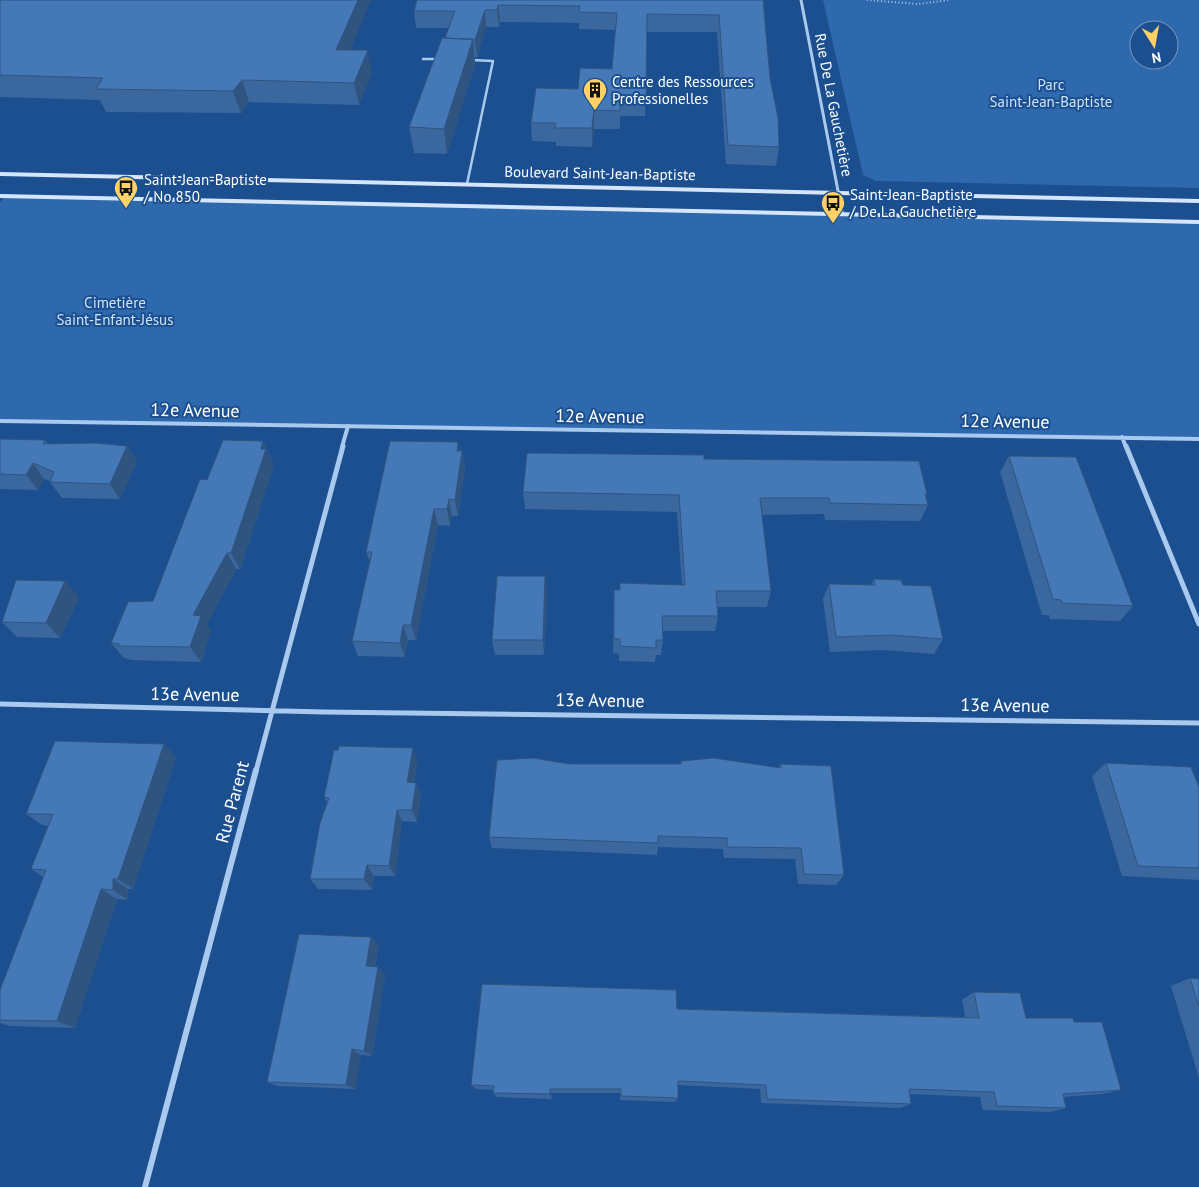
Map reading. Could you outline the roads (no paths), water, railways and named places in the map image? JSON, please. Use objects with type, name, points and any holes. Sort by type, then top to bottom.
[{"type":"main road","name":"Boulevard Saint-Jean-Baptiste","points":[[0,174],[1199,201]]},
{"type":"main road","points":[[0,196],[1199,222]]},
{"type":"street","name":"Rue De La Gauchetière","points":[[801,0],[842,214]]},
{"type":"street","name":"12e Avenue","points":[[0,421],[1199,439]]},
{"type":"street","name":"Rue Parent","points":[[145,1187],[348,426]]},
{"type":"street","points":[[1122,437],[1199,624]]},
{"type":"street","name":"13e Avenue","points":[[0,704],[272,711],[1199,723]]},
{"type":"lane","points":[[423,59],[443,60]]},
{"type":"lane","points":[[463,60],[493,61],[467,184]]},
{"type":"place","name":"Centre des Ressources Professionelles","points":[[595,111]]},
{"type":"place","name":"Saint-Jean-Baptiste / No 850","points":[[126,209]]},
{"type":"place","name":"Saint-Jean-Baptiste / De La Gauchetière","points":[[833,224]]},
{"type":"park label","name":"Parc Saint-Jean-Baptiste","points":[[1051,92]]},
{"type":"park label","name":"Cimetière Saint-Enfant-Jésus","points":[[115,310]]}]
